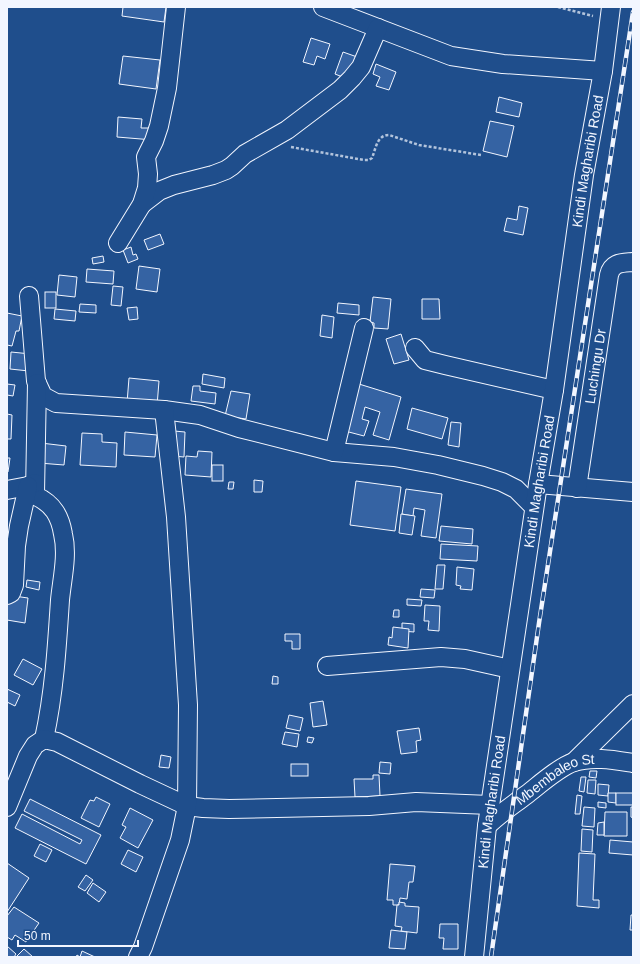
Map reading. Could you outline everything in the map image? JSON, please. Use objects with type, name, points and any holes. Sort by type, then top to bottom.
[{"type":"street","points":[[118,243],[142,204],[147,188],[148,174],[146,157],[159,126],[167,88],[176,7]]},
{"type":"street","points":[[323,7],[451,56],[503,64],[603,71]]},
{"type":"street","name":"Kindi Magharibi Road","points":[[474,957],[490,805],[534,507],[554,390],[584,175],[603,71],[610,13]]},
{"type":"street","points":[[142,204],[159,191],[166,188],[226,170],[245,154],[283,133],[340,90],[361,67],[378,28]]},
{"type":"street","name":"Luchingu Dr","points":[[577,488],[610,270],[613,265],[633,262]]},
{"type":"street","points":[[7,595],[11,592],[14,585],[16,546],[19,526],[31,484],[37,383],[29,296]]},
{"type":"street","points":[[334,452],[364,328]]},
{"type":"street","points":[[415,348],[425,360],[554,390]]},
{"type":"street","points":[[37,383],[43,396],[56,403],[164,410],[200,415],[239,428],[334,452],[394,457],[483,476],[502,482],[516,489],[534,507]]},
{"type":"street","points":[[138,957],[178,846],[187,806],[188,705],[176,517],[164,410]]},
{"type":"street","points":[[7,490],[31,484]]},
{"type":"street","points":[[7,807],[28,756],[35,745],[44,739],[50,710],[56,657],[65,546],[59,520],[53,507],[47,501],[36,496],[31,484]]},
{"type":"street","points":[[538,484],[633,492]]},
{"type":"street","points":[[327,666],[441,657],[465,659],[510,669]]},
{"type":"street","points":[[574,762],[633,704]]},
{"type":"street","points":[[44,739],[57,742],[187,806],[237,809],[368,806],[416,802],[490,805]]},
{"type":"street","name":"Mbembaleo St","points":[[487,826],[499,815],[552,775],[574,762],[595,759],[612,759],[633,763]]},
{"type":"path","points":[[558,7],[610,13]]},
{"type":"path","points":[[263,143],[364,160],[372,158],[382,136],[389,135],[419,145],[481,155]]},
{"type":"building","points":[[123,7],[166,7],[164,22],[122,16]]},
{"type":"building","points":[[311,38],[330,44],[325,59],[317,56],[314,65],[303,62]]},
{"type":"building","points":[[343,52],[360,58],[356,67],[349,67],[345,78],[335,74]]},
{"type":"building","points":[[123,56],[160,60],[156,89],[119,84]]},
{"type":"building","points":[[376,64],[396,72],[389,90],[376,86],[380,77],[373,74]]},
{"type":"building","points":[[499,97],[522,103],[519,117],[496,112]]},
{"type":"building","points":[[118,117],[142,119],[141,128],[154,128],[153,140],[117,137]]},
{"type":"building","points":[[490,121],[514,126],[507,157],[483,151]]},
{"type":"building","points":[[519,206],[528,208],[523,235],[504,231],[507,218],[517,220]]},
{"type":"building","points":[[160,234],[164,244],[148,250],[144,240]]},
{"type":"building","points":[[131,247],[133,255],[136,254],[138,259],[128,263],[123,250]]},
{"type":"building","points":[[103,256],[104,262],[93,264],[92,258]]},
{"type":"building","points":[[139,266],[160,269],[157,292],[136,289]]},
{"type":"building","points":[[87,269],[114,271],[113,284],[86,282]]},
{"type":"building","points":[[59,275],[77,277],[75,297],[57,295]]},
{"type":"building","points":[[113,286],[123,287],[121,306],[111,305]]},
{"type":"building","points":[[45,292],[56,292],[56,308],[45,308]]},
{"type":"building","points":[[373,297],[391,299],[388,329],[374,328],[374,323],[370,322]]},
{"type":"building","points":[[422,299],[439,299],[440,319],[422,319]]},
{"type":"building","points":[[338,303],[359,305],[359,315],[337,313]]},
{"type":"building","points":[[80,304],[96,305],[96,313],[79,312]]},
{"type":"building","points":[[137,307],[138,319],[129,320],[127,308]]},
{"type":"building","points":[[55,309],[76,311],[75,321],[54,319]]},
{"type":"building","points":[[7,313],[22,316],[19,331],[16,331],[12,346],[7,345]]},
{"type":"building","points":[[322,315],[334,317],[332,338],[320,336]]},
{"type":"building","points":[[401,334],[409,360],[394,364],[386,339]]},
{"type":"building","points":[[11,352],[31,354],[29,371],[10,369]]},
{"type":"building","points":[[203,374],[225,378],[224,388],[202,384]]},
{"type":"building","points":[[129,378],[159,381],[157,406],[127,403]]},
{"type":"building","points":[[7,384],[15,385],[13,396],[7,395]]},
{"type":"building","points":[[359,384],[401,397],[389,440],[373,435],[380,412],[365,407],[362,419],[369,421],[364,436],[345,431]]},
{"type":"building","points":[[193,386],[200,386],[200,391],[216,393],[215,404],[191,401]]},
{"type":"building","points":[[231,391],[250,394],[246,419],[225,416]]},
{"type":"building","points":[[412,408],[448,418],[442,439],[407,429]]},
{"type":"building","points":[[7,414],[12,415],[11,439],[7,439]]},
{"type":"building","points":[[451,422],[461,423],[459,447],[448,445]]},
{"type":"building","points":[[174,431],[185,432],[184,457],[173,456]]},
{"type":"building","points":[[125,432],[157,435],[155,457],[124,455]]},
{"type":"building","points":[[82,433],[102,434],[102,442],[117,443],[116,467],[80,465]]},
{"type":"building","points":[[41,443],[66,446],[64,465],[39,463]]},
{"type":"building","points":[[198,451],[212,452],[211,477],[185,475],[186,456],[197,457]]},
{"type":"building","points":[[7,458],[10,458],[8,472],[7,472]]},
{"type":"building","points":[[212,465],[223,465],[223,481],[212,481]]},
{"type":"building","points":[[254,480],[263,481],[262,492],[254,492]]},
{"type":"building","points":[[356,481],[401,487],[395,531],[350,525]]},
{"type":"building","points":[[229,482],[234,482],[233,489],[228,489]]},
{"type":"building","points":[[406,489],[442,494],[436,538],[421,536],[425,510],[414,508],[413,516],[402,514]]},
{"type":"building","points":[[401,514],[415,516],[412,535],[399,533]]},
{"type":"building","points":[[441,526],[473,529],[472,544],[439,541]]},
{"type":"building","points":[[441,544],[478,546],[477,561],[440,559]]},
{"type":"building","points":[[437,565],[445,565],[443,589],[435,589]]},
{"type":"building","points":[[457,567],[474,569],[472,590],[460,589],[461,586],[456,585]]},
{"type":"building","points":[[27,580],[40,582],[39,590],[26,587]]},
{"type":"building","points":[[421,589],[435,590],[434,598],[420,597]]},
{"type":"building","points":[[14,596],[28,598],[25,623],[7,620],[7,600]]},
{"type":"building","points":[[407,599],[422,600],[421,606],[407,605]]},
{"type":"building","points":[[425,605],[440,606],[439,631],[428,630],[429,621],[424,621]]},
{"type":"building","points":[[394,610],[399,610],[399,617],[393,617]]},
{"type":"building","points":[[402,623],[414,624],[414,632],[402,631]]},
{"type":"building","points":[[393,627],[409,629],[408,648],[388,645],[389,637],[392,638]]},
{"type":"building","points":[[285,634],[300,634],[300,649],[292,649],[292,641],[285,641]]},
{"type":"building","points":[[23,659],[42,669],[33,685],[14,675]]},
{"type":"building","points":[[273,676],[278,677],[278,684],[272,684]]},
{"type":"building","points":[[7,689],[20,695],[15,706],[7,702]]},
{"type":"building","points":[[323,701],[327,725],[313,727],[310,703]]},
{"type":"building","points":[[289,715],[303,718],[300,731],[286,728]]},
{"type":"building","points":[[419,728],[421,740],[416,741],[417,752],[401,754],[397,731]]},
{"type":"building","points":[[285,732],[299,734],[297,747],[282,744]]},
{"type":"building","points":[[308,737],[314,738],[312,743],[307,742]]},
{"type":"building","points":[[161,755],[171,757],[169,768],[159,767]]},
{"type":"building","points":[[380,762],[391,763],[390,774],[379,773]]},
{"type":"building","points":[[291,764],[308,764],[308,776],[291,776]]},
{"type":"building","points":[[590,771],[597,771],[596,778],[589,777]]},
{"type":"building","points":[[373,775],[379,775],[380,796],[355,797],[354,779],[373,779]]},
{"type":"building","points":[[581,777],[586,777],[584,792],[579,791]]},
{"type":"building","points":[[588,780],[596,780],[595,794],[587,793]]},
{"type":"building","points":[[598,784],[609,785],[608,796],[598,795]]},
{"type":"building","points":[[608,793],[616,793],[616,803],[608,802]]},
{"type":"building","points":[[616,793],[633,793],[633,805],[616,805]]},
{"type":"building","points":[[577,795],[582,796],[580,814],[575,814]]},
{"type":"building","points":[[96,797],[110,804],[99,827],[81,818],[90,800],[94,801]]},
{"type":"building","points":[[30,799],[101,835],[86,864],[15,828],[22,814],[80,844],[82,840],[24,811]]},
{"type":"building","points":[[598,802],[606,803],[606,808],[598,807]]},
{"type":"building","points":[[584,807],[595,808],[594,827],[582,826]]},
{"type":"building","points":[[631,807],[633,807],[633,818],[631,817]]},
{"type":"building","points":[[130,808],[153,820],[138,848],[120,838],[126,827],[122,825]]},
{"type":"building","points":[[605,812],[627,812],[627,836],[604,836]]},
{"type":"building","points":[[604,822],[604,835],[597,835],[598,823]]},
{"type":"building","points":[[582,829],[593,830],[592,852],[581,851]]},
{"type":"building","points":[[610,840],[633,842],[633,855],[609,853]]},
{"type":"building","points":[[40,844],[52,850],[46,862],[34,856]]},
{"type":"building","points":[[128,850],[143,857],[136,872],[121,864]]},
{"type":"building","points":[[579,853],[595,854],[593,900],[599,900],[599,908],[577,906]]},
{"type":"building","points":[[7,863],[29,878],[7,912]]},
{"type":"building","points":[[390,864],[415,866],[413,882],[409,882],[407,899],[400,898],[399,905],[393,905],[393,900],[387,900]]},
{"type":"building","points":[[86,875],[93,880],[85,891],[78,887]]},
{"type":"building","points":[[93,883],[106,892],[99,902],[87,893]]},
{"type":"building","points":[[399,902],[405,903],[405,906],[419,907],[417,933],[401,931],[402,927],[395,926],[397,905],[399,905]]},
{"type":"building","points":[[14,907],[39,923],[26,942],[15,935],[12,940],[7,937],[7,916]]},
{"type":"building","points":[[631,915],[633,915],[633,930],[630,930]]},
{"type":"building","points":[[440,924],[458,924],[458,949],[443,949],[444,938],[439,938]]},
{"type":"building","points":[[391,930],[407,932],[405,949],[389,948]]},
{"type":"building","points":[[7,946],[16,954],[14,957],[7,957]]},
{"type":"building","points":[[24,949],[33,957],[16,957]]},
{"type":"building","points":[[82,951],[95,957],[80,957]]},
{"type":"railway","points":[[491,957],[539,623],[633,12]]}]
